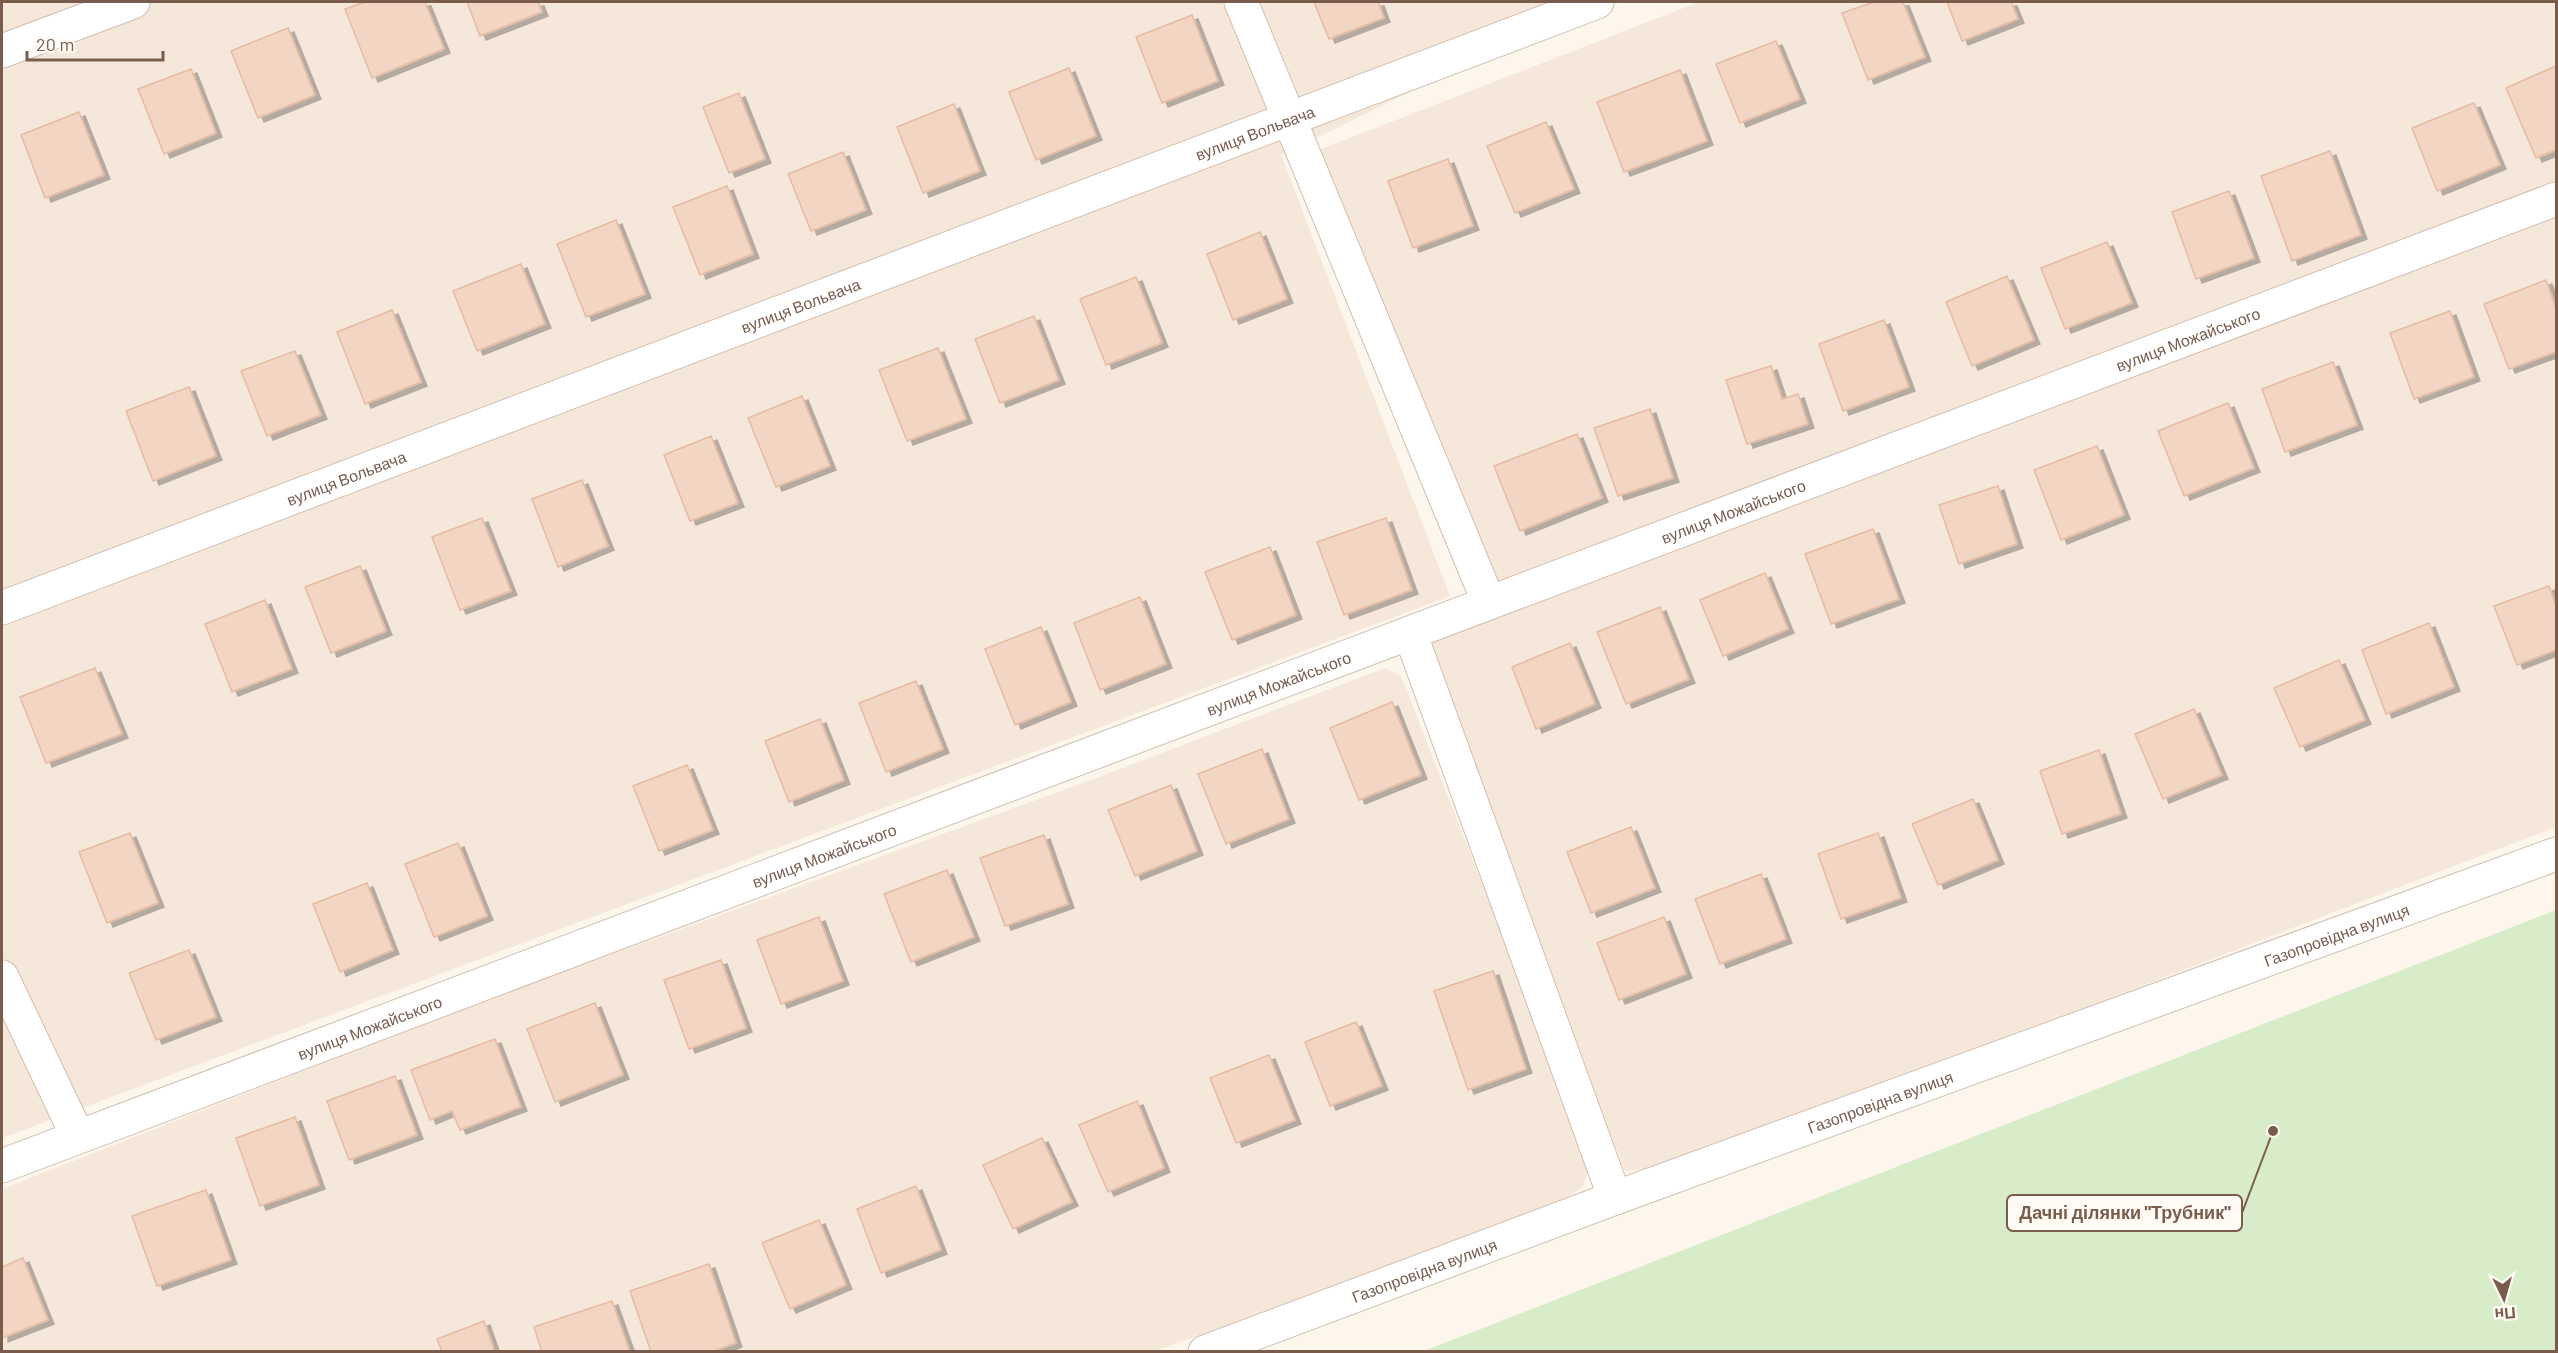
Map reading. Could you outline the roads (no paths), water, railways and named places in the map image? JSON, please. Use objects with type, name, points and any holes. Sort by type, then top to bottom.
[{"type":"street","points":[[2,51],[133,2]]},
{"type":"street","points":[[1241,2],[1489,603]]},
{"type":"street","name":"вулиця Вольвача","points":[[2,608],[1597,2]]},
{"type":"street","name":"вулиця Можайського","points":[[2,1166],[2556,199]]},
{"type":"street","points":[[1410,633],[1615,1198]]},
{"type":"street","name":"Газопровідна вулиця","points":[[1205,1352],[1615,1198],[2556,854]]},
{"type":"street","points":[[2,977],[78,1137]]},
{"type":"place","name":"Дачні ділянки \"Трубник\"","points":[[2273,1131]]}]
